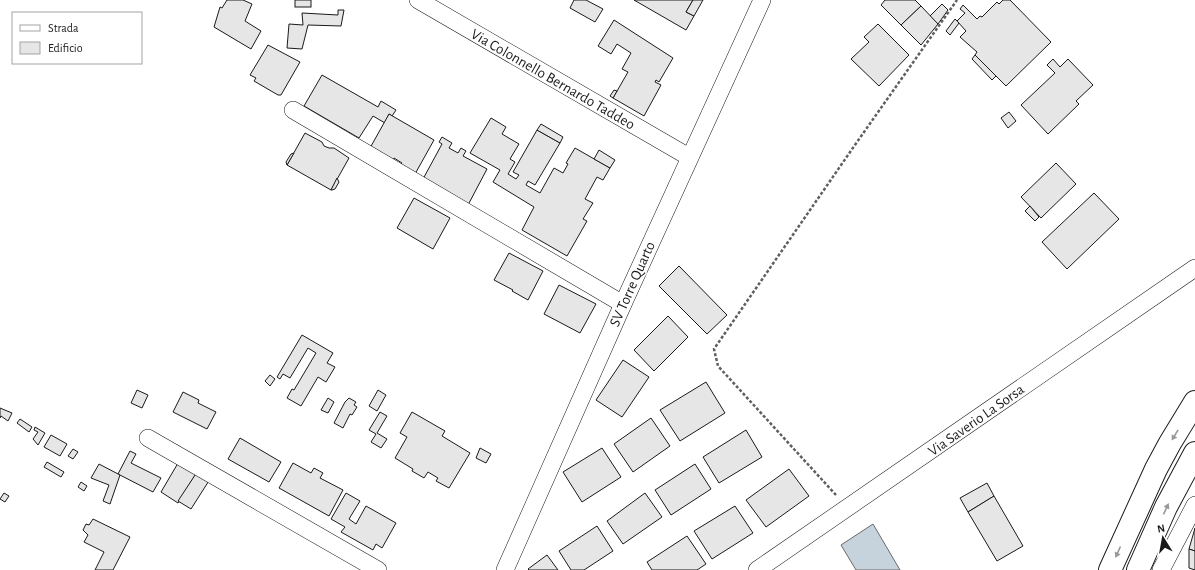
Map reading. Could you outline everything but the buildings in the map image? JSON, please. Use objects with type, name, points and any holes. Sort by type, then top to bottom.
[{"type":"main road","points":[[1110,570],[1156,469],[1195,402]]},
{"type":"main road","points":[[1147,569],[1170,501],[1195,452]]},
{"type":"street","name":"Via Colonnello Bernardo Taddeo","points":[[418,0],[689,157]]},
{"type":"street","name":"SV Torre Quarto","points":[[505,570],[689,157],[762,0]]},
{"type":"street","points":[[293,110],[623,304]]},
{"type":"street","name":"Via Saverio La Sorsa","points":[[757,570],[1195,268]]},
{"type":"street","points":[[148,438],[378,570]]},
{"type":"street","points":[[1147,569],[1195,505]]},
{"type":"path","points":[[848,508],[718,366],[714,349],[957,0]]},
{"type":"shaded area","points":[[873,524],[900,570],[856,570],[841,545]]}]
